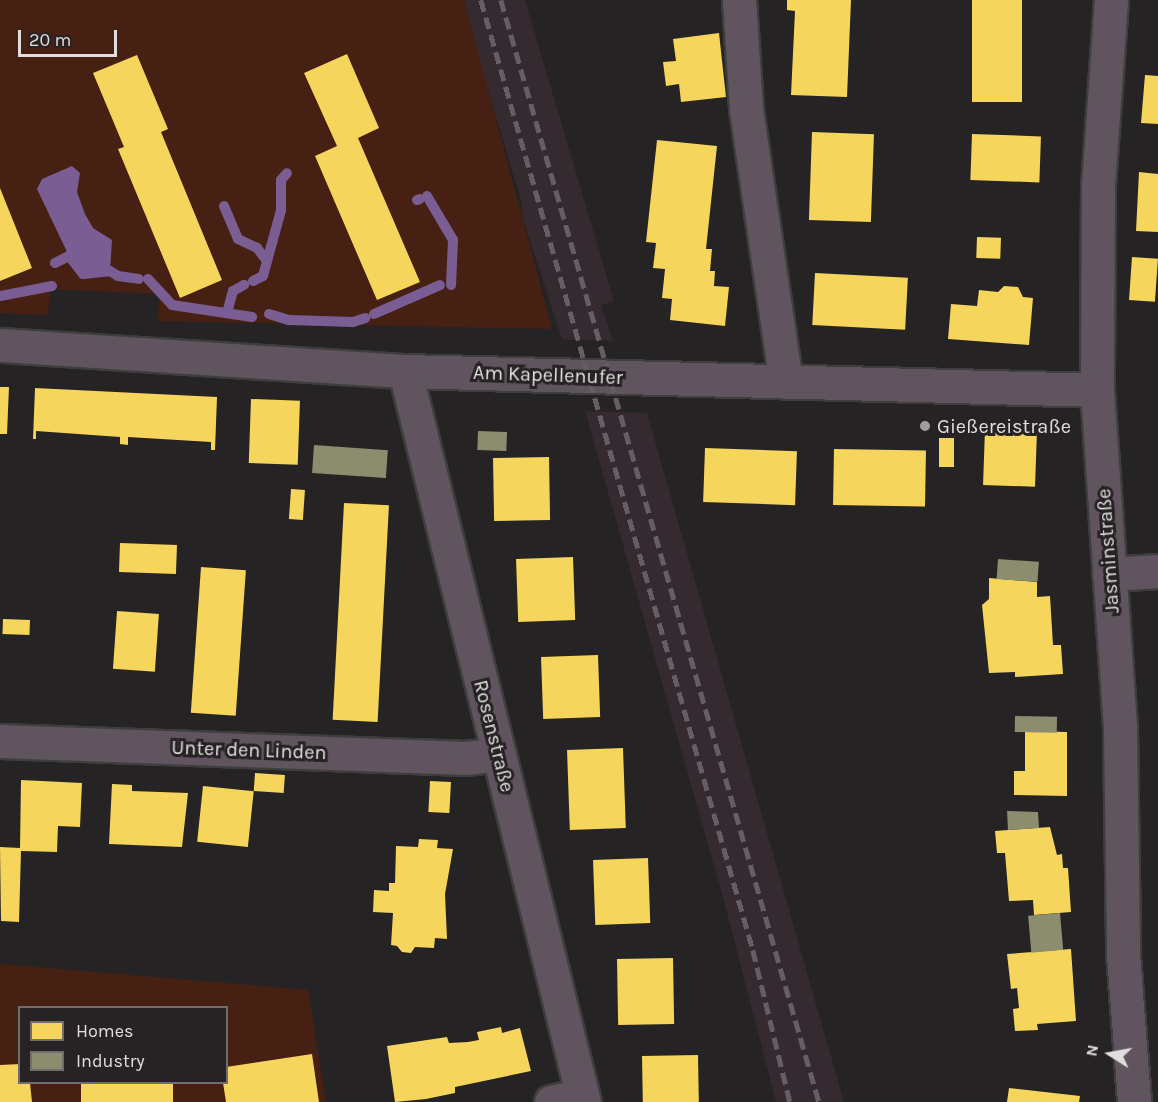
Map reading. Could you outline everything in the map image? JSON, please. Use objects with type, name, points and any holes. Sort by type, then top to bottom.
[{"type":"street","points":[[739,0],[746,109],[786,382]]},
{"type":"street","name":"Jasminstraße","points":[[1111,0],[1098,184],[1097,390],[1120,729],[1123,954],[1134,1102]]},
{"type":"street","name":"Am Kapellenufer","points":[[0,345],[405,370],[1097,390]]},
{"type":"street","name":"Rosenstraße","points":[[405,370],[498,754],[572,1100]]},
{"type":"street","points":[[1110,574],[1158,571]]},
{"type":"street","name":"Unter den Linden","points":[[0,741],[466,758],[498,754]]},
{"type":"shaded area","points":[[0,0],[464,0],[552,329],[158,321],[159,294],[50,289],[48,315],[0,313]]},
{"type":"shaded area","points":[[461,0],[525,0],[614,301],[601,305],[613,341],[562,339],[523,219],[521,200]]},
{"type":"shaded area","points":[[72,166],[80,173],[77,192],[85,214],[93,228],[112,240],[110,271],[84,278],[69,256],[37,189],[42,179]]},
{"type":"shaded area","points":[[585,411],[647,413],[844,1102],[776,1102],[724,901]]},
{"type":"shaded area","points":[[0,964],[308,990],[326,1102],[0,1102]]},
{"type":"building: Homes","points":[[787,0],[851,0],[847,97],[791,95],[795,11],[787,10]]},
{"type":"building: Homes","points":[[972,0],[1022,0],[1022,102],[972,102]]},
{"type":"building: Homes","points":[[719,33],[726,97],[681,102],[679,84],[666,86],[663,62],[676,61],[673,39]]},
{"type":"building: Homes","points":[[347,54],[379,128],[358,138],[420,282],[377,300],[315,156],[337,146],[304,73]]},
{"type":"building: Homes","points":[[137,55],[168,129],[161,132],[222,280],[180,298],[118,149],[124,147],[93,73]]},
{"type":"building: Homes","points":[[1145,75],[1158,76],[1158,124],[1141,123]]},
{"type":"building: Homes","points":[[812,132],[874,134],[871,222],[809,220]]},
{"type":"building: Homes","points":[[972,134],[1041,136],[1039,182],[970,180]]},
{"type":"building: Homes","points":[[657,140],[717,146],[706,249],[712,249],[710,271],[715,271],[714,286],[729,287],[725,326],[670,320],[672,299],[662,298],[665,269],[653,268],[656,243],[646,242]]},
{"type":"building: Homes","points":[[1139,172],[1158,174],[1158,232],[1136,231]]},
{"type":"building: Homes","points":[[0,188],[32,268],[0,281]]},
{"type":"building: Homes","points":[[977,237],[1001,238],[1000,259],[976,258]]},
{"type":"building: Homes","points":[[1132,257],[1158,259],[1155,302],[1129,300]]},
{"type":"building: Homes","points":[[815,273],[908,278],[905,330],[812,325]]},
{"type":"building: Homes","points":[[1004,286],[1018,287],[1023,297],[1033,298],[1029,345],[948,339],[951,304],[977,306],[979,290],[998,292]]},
{"type":"building: Homes","points":[[0,387],[9,387],[7,434],[0,434]]},
{"type":"building: Homes","points":[[35,388],[217,397],[215,450],[211,450],[211,442],[128,437],[128,445],[120,444],[120,437],[36,431],[36,439],[33,439]]},
{"type":"building: Homes","points":[[251,399],[300,401],[298,465],[249,463]]},
{"type":"building: Homes","points":[[985,429],[1037,431],[1035,487],[983,485]]},
{"type":"building: Homes","points":[[939,438],[954,438],[954,467],[939,467]]},
{"type":"building: Homes","points":[[705,448],[797,451],[795,505],[703,502]]},
{"type":"building: Homes","points":[[834,449],[926,451],[925,507],[833,505]]},
{"type":"building: Homes","points":[[549,457],[550,520],[494,521],[493,458]]},
{"type":"building: Homes","points":[[291,489],[305,490],[303,520],[289,519]]},
{"type":"building: Homes","points":[[344,503],[389,505],[378,722],[333,720]]},
{"type":"building: Homes","points":[[120,543],[177,545],[176,574],[119,572]]},
{"type":"building: Homes","points":[[573,557],[575,620],[518,622],[516,559]]},
{"type":"building: Homes","points":[[201,567],[246,570],[236,716],[191,713]]},
{"type":"building: Homes","points":[[989,578],[1037,582],[1037,597],[1050,596],[1053,645],[1061,645],[1063,674],[1015,677],[1015,672],[989,673],[982,605],[989,599]]},
{"type":"building: Homes","points":[[117,611],[159,614],[155,672],[113,669]]},
{"type":"building: Homes","points":[[3,619],[30,620],[29,635],[2,634]]},
{"type":"building: Homes","points":[[598,655],[600,717],[543,719],[541,657]]},
{"type":"building: Homes","points":[[1025,731],[1067,732],[1067,796],[1014,795],[1014,771],[1025,771]]},
{"type":"building: Homes","points":[[623,748],[626,828],[570,830],[567,750]]},
{"type":"building: Homes","points":[[255,773],[285,775],[284,793],[254,791]]},
{"type":"building: Homes","points":[[21,780],[82,783],[80,827],[58,826],[57,852],[21,851],[19,922],[1,921],[0,847],[20,848]]},
{"type":"building: Homes","points":[[430,781],[451,782],[449,813],[428,812]]},
{"type":"building: Homes","points":[[112,784],[132,785],[132,791],[188,793],[182,847],[109,844]]},
{"type":"building: Homes","points":[[203,786],[254,791],[248,847],[197,842]]},
{"type":"building: Homes","points":[[1050,827],[1057,855],[1062,854],[1063,868],[1068,868],[1071,912],[1034,915],[1033,900],[1009,901],[1005,853],[997,853],[995,831]]},
{"type":"building: Homes","points":[[419,839],[438,840],[437,848],[453,849],[445,894],[447,939],[435,938],[434,948],[415,947],[411,953],[402,952],[397,946],[391,945],[393,913],[373,912],[374,890],[389,891],[389,883],[395,883],[396,846],[418,847]]},
{"type":"building: Homes","points":[[648,858],[650,923],[595,925],[593,860]]},
{"type":"building: Homes","points":[[1071,949],[1076,1021],[1037,1024],[1038,1030],[1015,1031],[1013,1009],[1019,1008],[1017,988],[1011,989],[1007,954]]},
{"type":"building: Homes","points":[[673,958],[674,1024],[618,1025],[617,959]]},
{"type":"building: Homes","points":[[501,1027],[502,1033],[520,1028],[531,1071],[455,1087],[455,1093],[395,1102],[387,1046],[447,1037],[449,1043],[468,1042],[479,1040],[477,1032]]},
{"type":"building: Homes","points":[[312,1054],[319,1102],[226,1102],[223,1084],[228,1084],[228,1067]]},
{"type":"building: Homes","points":[[698,1055],[699,1102],[643,1102],[642,1056]]},
{"type":"building: Homes","points":[[18,1064],[18,1084],[30,1084],[32,1102],[0,1102],[0,1065]]},
{"type":"building: Homes","points":[[81,1084],[173,1084],[173,1102],[81,1102]]},
{"type":"building: Homes","points":[[1009,1088],[1080,1096],[1079,1102],[1007,1102]]},
{"type":"building: Industry","points":[[478,431],[507,432],[506,451],[477,450]]},
{"type":"building: Industry","points":[[314,445],[388,450],[386,478],[312,473]]},
{"type":"building: Industry","points":[[998,559],[1039,562],[1038,582],[997,579]]},
{"type":"building: Industry","points":[[1015,716],[1057,717],[1057,733],[1015,732]]},
{"type":"building: Industry","points":[[1007,811],[1038,812],[1039,828],[1008,830]]},
{"type":"building: Industry","points":[[1060,913],[1063,950],[1031,953],[1028,916]]},
{"type":"waterway","points":[[253,281],[263,276],[281,210],[281,180],[287,173]]},
{"type":"waterway","points":[[427,196],[453,240],[451,285]]},
{"type":"waterway","points":[[224,206],[238,239],[257,248],[267,261]]},
{"type":"waterway","points":[[55,263],[69,256],[83,274]]},
{"type":"waterway","points":[[83,274],[110,271],[118,276],[139,279]]},
{"type":"waterway","points":[[148,279],[172,305],[252,317]]},
{"type":"waterway","points":[[227,313],[233,291],[244,285]]},
{"type":"waterway","points":[[374,314],[440,285]]},
{"type":"waterway","points":[[0,296],[52,286]]},
{"type":"waterway","points":[[269,314],[289,320],[353,322],[365,318]]},
{"type":"railway","points":[[481,0],[753,950],[790,1102]]},
{"type":"railway","points":[[501,0],[819,1102]]},
{"type":"place","name":"Gießereistraße","points":[[925,426]]}]
